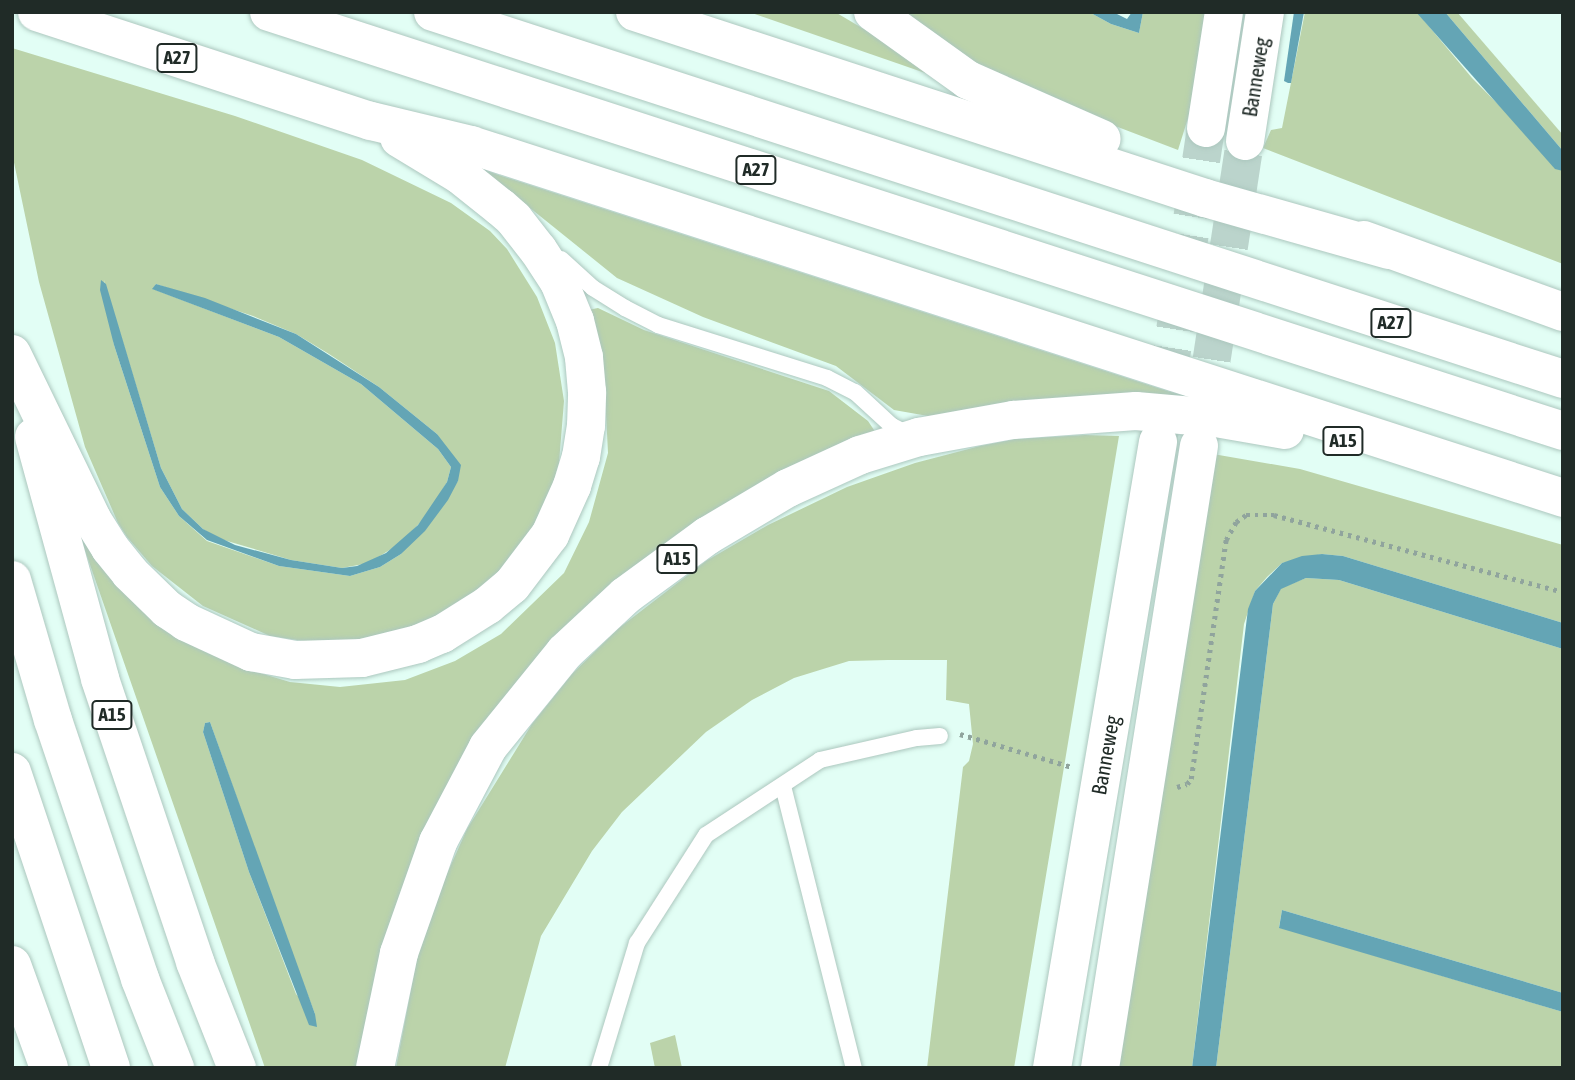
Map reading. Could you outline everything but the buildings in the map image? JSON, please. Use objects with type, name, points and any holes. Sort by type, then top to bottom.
[{"type":"main road","name":"A27","points":[[37,12],[371,121],[471,145],[1563,498]]},
{"type":"main road","name":"A27","points":[[270,12],[1563,431]]},
{"type":"main road","name":"A27","points":[[433,12],[1563,379]]},
{"type":"main road","points":[[635,12],[1205,198],[1389,250]]},
{"type":"main road","points":[[873,12],[968,80],[1056,122],[1212,179],[1389,250],[1563,312]]},
{"type":"main road","name":"Banneweg","points":[[1206,128],[1224,12]]},
{"type":"main road","name":"Banneweg","points":[[1245,141],[1265,12]]},
{"type":"main road","name":"A27","points":[[12,355],[92,519],[130,573],[167,609],[186,622],[251,652],[295,660],[362,658],[418,644],[466,621],[512,585],[550,535],[572,486],[581,457],[586,426],[584,357],[575,321],[559,282],[514,219],[460,175],[371,121]]},
{"type":"main road","name":"A15","points":[[12,355],[100,679],[195,962],[237,1068]]},
{"type":"main road","name":"A15","points":[[375,1068],[399,953],[438,842],[488,747],[565,652],[625,597],[707,536],[788,488],[860,455],[919,437],[1013,420],[1136,411],[1216,418],[1432,457]]},
{"type":"main road","name":"Banneweg","points":[[1052,1068],[1158,442]]},
{"type":"main road","name":"Banneweg","points":[[1100,1068],[1199,446]]},
{"type":"main road","points":[[12,580],[53,720],[140,979],[175,1068]]},
{"type":"main road","points":[[12,772],[111,1068]]},
{"type":"main road","points":[[12,965],[23,1016],[49,1068]]},
{"type":"lane","name":"A27","points":[[514,219],[593,288],[625,309],[658,325],[827,378],[855,392],[892,426],[919,437]]},
{"type":"lane","points":[[599,1068],[637,943],[706,835],[820,760],[917,738],[940,736]]},
{"type":"lane","points":[[783,786],[854,1068]]},
{"type":"path","points":[[1145,782],[1182,787],[1191,779],[1223,550],[1236,522],[1246,515],[1274,515],[1563,592]]},
{"type":"path","points":[[940,736],[961,734],[1068,766],[1102,773]]},
{"type":"green space","points":[[749,12],[835,12],[957,84]]},
{"type":"green space","points":[[900,12],[1089,12],[1111,24],[1139,33],[1143,12],[1208,12],[1194,99],[1178,150],[1055,103],[987,70]]},
{"type":"green space","points":[[1305,12],[1417,12],[1472,78],[1563,170],[1563,264],[1263,148],[1271,130],[1282,128]]},
{"type":"green space","points":[[1445,12],[1457,12],[1563,135],[1563,151]]},
{"type":"green space","points":[[12,48],[235,116],[362,160],[451,203],[490,231],[507,249],[537,297],[555,343],[564,401],[559,463],[546,510],[510,564],[441,622],[331,645],[270,636],[203,606],[152,566],[118,523],[85,447],[39,282],[12,153]],"holes":[[[104,280],[161,468],[182,509],[217,538],[291,560],[342,568],[369,563],[402,542],[427,515],[447,482],[451,467],[438,449],[361,384],[279,337],[153,289],[156,284],[253,316],[296,334],[329,354],[379,387],[437,434],[458,481],[401,554],[380,567],[350,576],[279,566],[207,541],[179,516],[160,487],[114,345]]]},
{"type":"green space","points":[[483,170],[1223,409],[928,416],[894,410],[836,366],[703,317],[617,278]]},
{"type":"green space","points":[[598,308],[644,330],[829,391],[868,421],[880,439],[814,465],[504,710],[364,1068],[265,1068],[56,467],[246,669],[290,682],[340,687],[405,680],[455,661],[501,634],[564,573],[589,522],[608,453],[605,394],[588,310]],"holes":[[[210,722],[315,1014],[296,994],[249,872],[203,732],[205,723]]]},
{"type":"green space","points":[[1119,436],[1014,1068],[927,1068],[963,767],[969,761],[973,744],[969,704],[946,700],[947,660],[888,660],[849,661],[794,678],[752,700],[706,732],[622,812],[592,851],[541,936],[505,1068],[396,1068],[418,953],[442,885],[467,829],[532,724],[572,674],[619,628],[706,561],[768,525],[847,487],[915,463],[980,446],[1016,439]]},
{"type":"green space","points":[[1213,454],[1300,469],[1563,545],[1563,623],[1343,556],[1322,554],[1282,563],[1267,577],[1255,591],[1244,624],[1192,1068],[1111,1068]]},
{"type":"green space","points":[[1306,578],[1339,580],[1563,649],[1563,993],[1282,910],[1279,927],[1563,1012],[1563,1068],[1216,1068],[1273,604],[1281,588]]},
{"type":"green space","points":[[675,1035],[682,1068],[655,1068],[650,1043]]},
{"type":"water","points":[[1089,12],[1113,12],[1127,19],[1132,12],[1143,12],[1139,33],[1111,24]]},
{"type":"water","points":[[1294,12],[1304,12],[1291,83],[1288,83],[1284,81]]},
{"type":"water","points":[[1416,12],[1445,12],[1563,151],[1563,171],[1555,169]]},
{"type":"water","points":[[101,280],[106,284],[161,468],[182,509],[203,529],[235,545],[291,560],[342,568],[357,566],[386,553],[418,525],[447,482],[451,467],[438,449],[361,384],[279,337],[152,289],[156,284],[205,298],[296,334],[379,387],[437,434],[461,465],[458,481],[448,500],[425,531],[401,554],[380,567],[350,576],[279,566],[207,540],[179,516],[160,487],[114,345],[100,290]]},
{"type":"water","points":[[1302,556],[1343,556],[1563,623],[1563,649],[1339,580],[1306,578],[1281,589],[1273,604],[1216,1068],[1192,1068],[1248,609],[1255,591],[1282,563]]},
{"type":"water","points":[[210,722],[315,1014],[317,1027],[309,1025],[249,872],[203,732],[205,723]]},
{"type":"water","points":[[1282,910],[1563,993],[1563,1012],[1279,928]]},
{"type":"tunnel","points":[[1158,442],[1206,128]]},
{"type":"tunnel","points":[[1203,416],[1245,141]]}]
